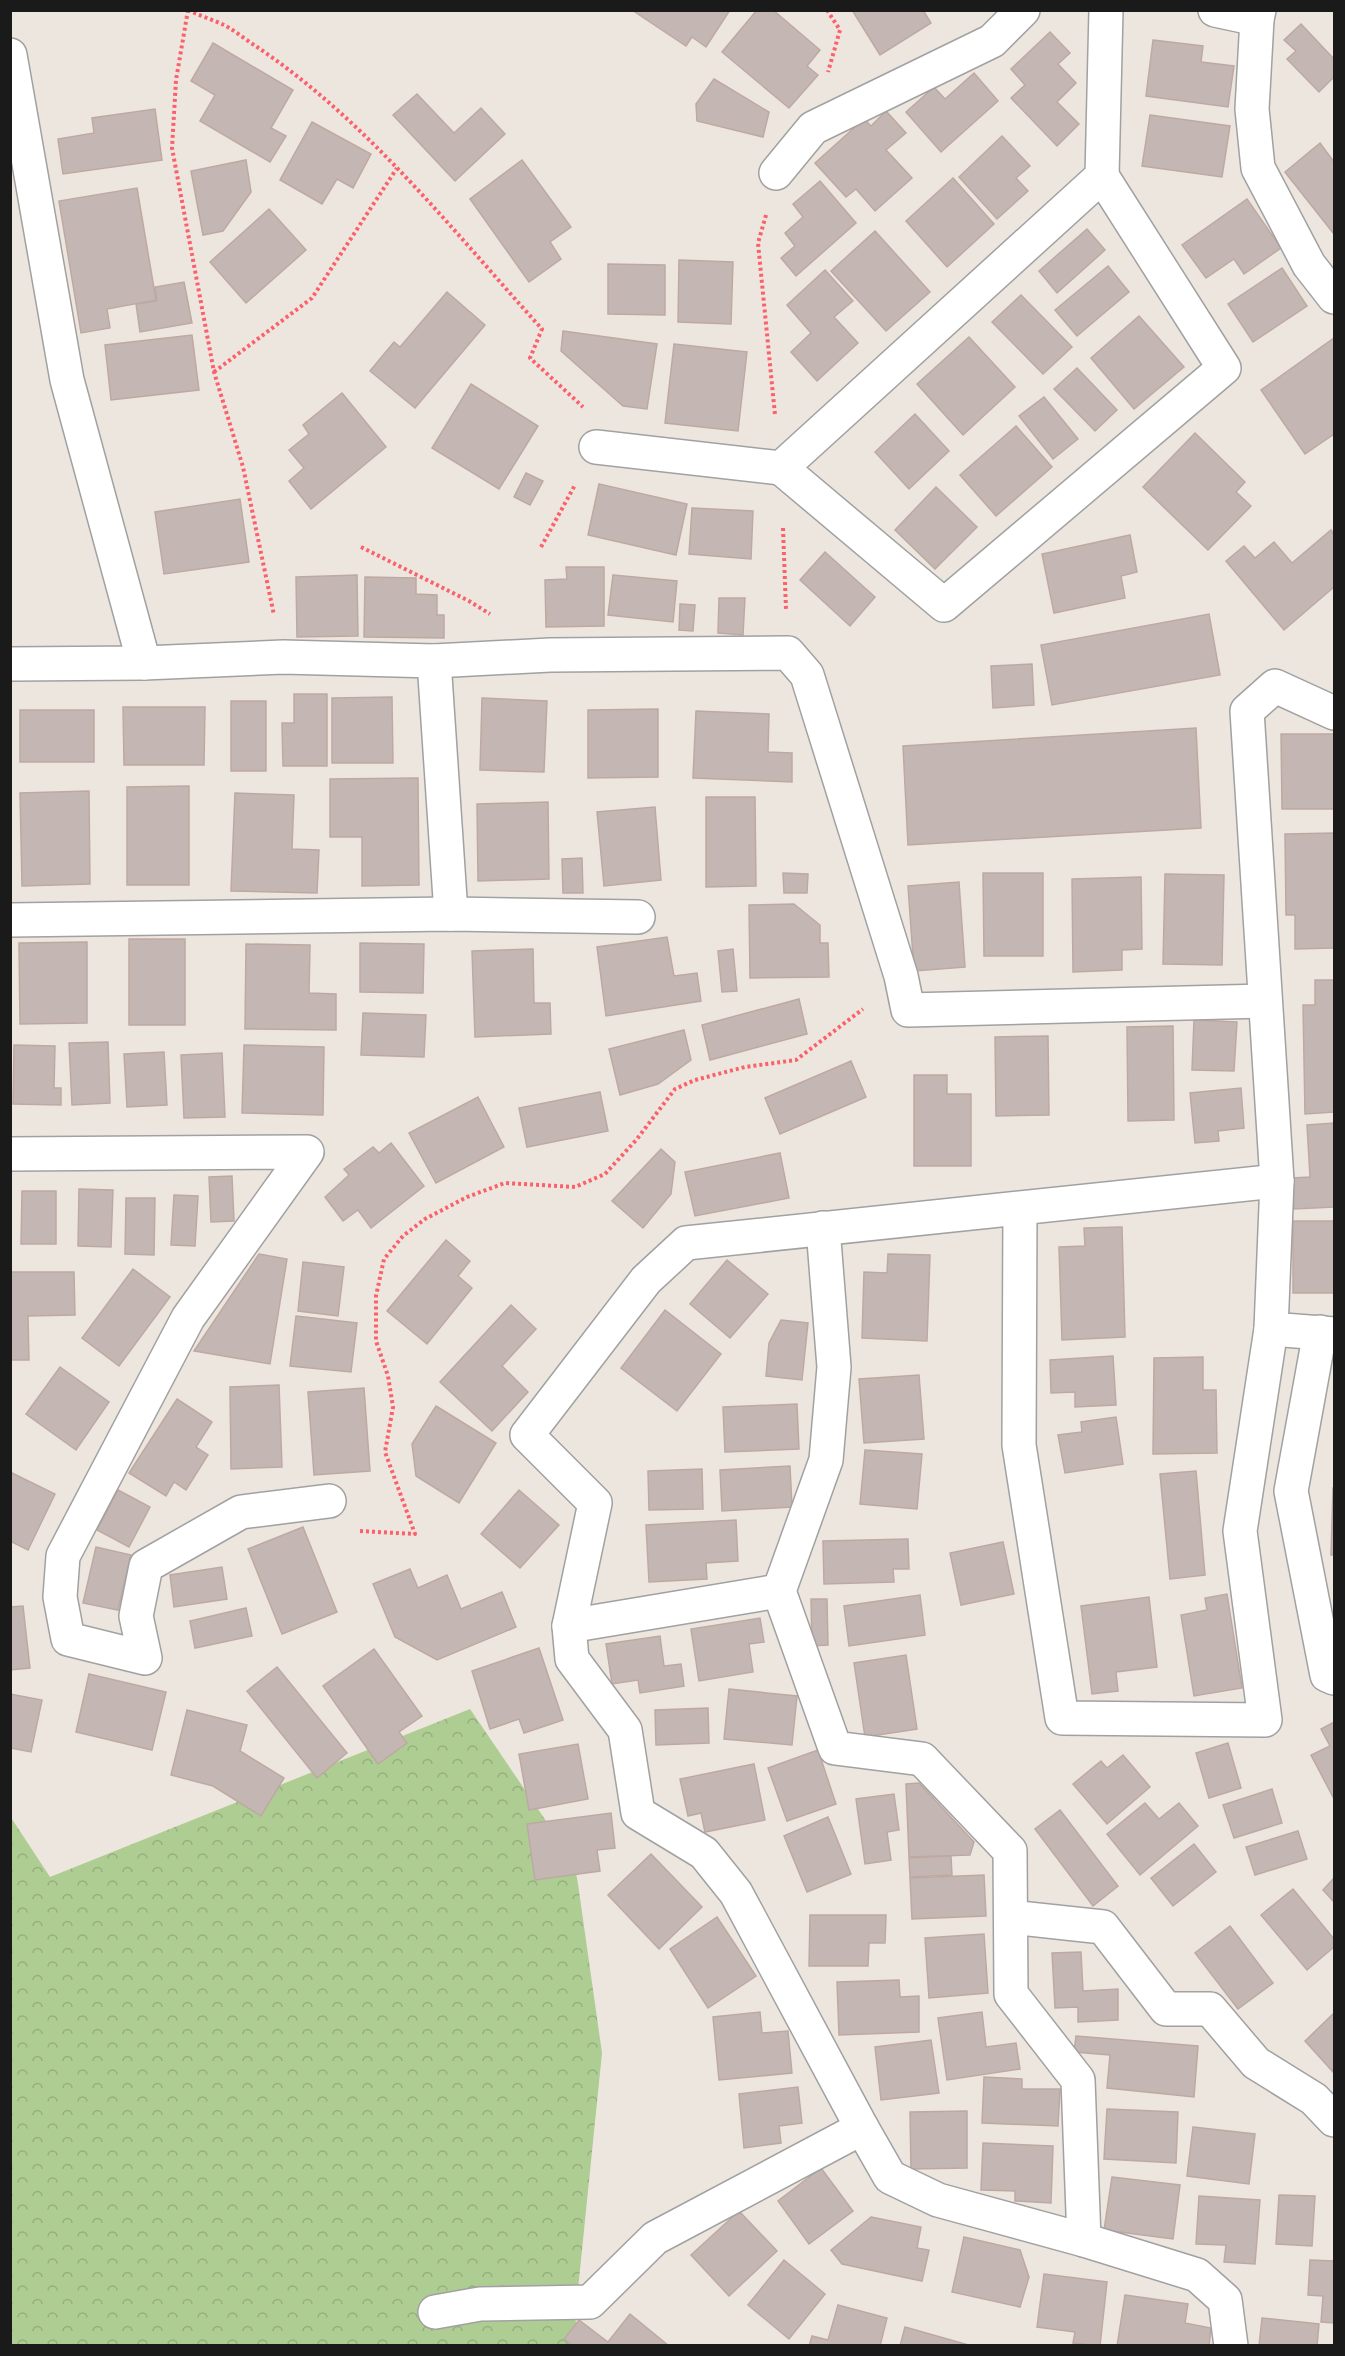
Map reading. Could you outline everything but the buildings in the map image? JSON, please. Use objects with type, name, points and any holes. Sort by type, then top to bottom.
[{"type":"street","points":[[776,173],[813,128],[992,41],[1023,10]]},
{"type":"street","points":[[596,447],[781,468],[944,605],[1224,368],[1102,176],[1106,10]]},
{"type":"street","points":[[1215,10],[1258,15],[1252,109],[1258,168],[1309,265],[1335,297]]},
{"type":"street","points":[[10,55],[67,380],[144,663]]},
{"type":"street","points":[[781,468],[1102,176]]},
{"type":"street","points":[[10,664],[144,663],[283,657],[434,661],[550,654],[788,653],[807,675],[901,976],[908,1010],[1265,1001]]},
{"type":"street","points":[[434,661],[451,914]]},
{"type":"street","points":[[1020,1209],[1019,1445],[1062,1718],[1265,1720],[1240,1531],[1271,1329],[1277,1181],[1248,711],[1275,686],[1335,713]]},
{"type":"street","points":[[10,920],[451,914],[638,917]]},
{"type":"street","points":[[10,1154],[307,1152],[188,1318],[63,1556],[60,1597],[68,1639],[145,1658],[136,1616],[146,1566],[240,1512],[329,1501]]},
{"type":"street","points":[[1231,2346],[1225,2300],[1197,2275],[1084,2240],[938,2200],[890,2177],[736,1893],[704,1853],[638,1813],[625,1730],[572,1659],[568,1626],[595,1503],[527,1435],[646,1280],[686,1243],[1277,1181]]},
{"type":"street","points":[[823,1228],[834,1367],[826,1460],[779,1590],[835,1748],[922,1760],[1010,1851],[1011,1994],[1078,2080],[1084,2240]]},
{"type":"street","points":[[1271,1329],[1327,1333],[1291,1491],[1327,1675],[1335,1678]]},
{"type":"street","points":[[568,1626],[779,1590]]},
{"type":"street","points":[[1011,1917],[1102,1927],[1166,2009],[1210,2009],[1256,2062],[1314,2099],[1335,2120]]},
{"type":"street","points":[[435,2313],[480,2304],[590,2302],[655,2238],[862,2128]]},
{"type":"path","points":[[283,657],[243,467],[214,372],[172,148],[176,80],[188,10],[225,26],[294,73],[331,103],[397,168],[542,329],[530,358],[605,429],[541,547]]},
{"type":"path","points":[[813,128],[840,30],[827,10]]},
{"type":"path","points":[[214,372],[312,298],[397,168]]},
{"type":"path","points":[[776,173],[758,243],[781,468],[788,653]]},
{"type":"path","points":[[361,547],[469,601],[496,619]]},
{"type":"path","points":[[329,1501],[339,1530],[415,1534],[385,1452],[393,1407],[388,1376],[376,1341],[376,1296],[384,1259],[403,1236],[425,1219],[467,1197],[505,1183],[575,1187],[605,1174],[637,1138],[675,1089],[696,1080],[745,1067],[796,1060],[901,976]]},
{"type":"green space","points":[[470,1709],[574,1862],[578,1884],[602,2053],[575,2319],[584,2345],[11,2345],[10,1816],[50,1877]]}]
